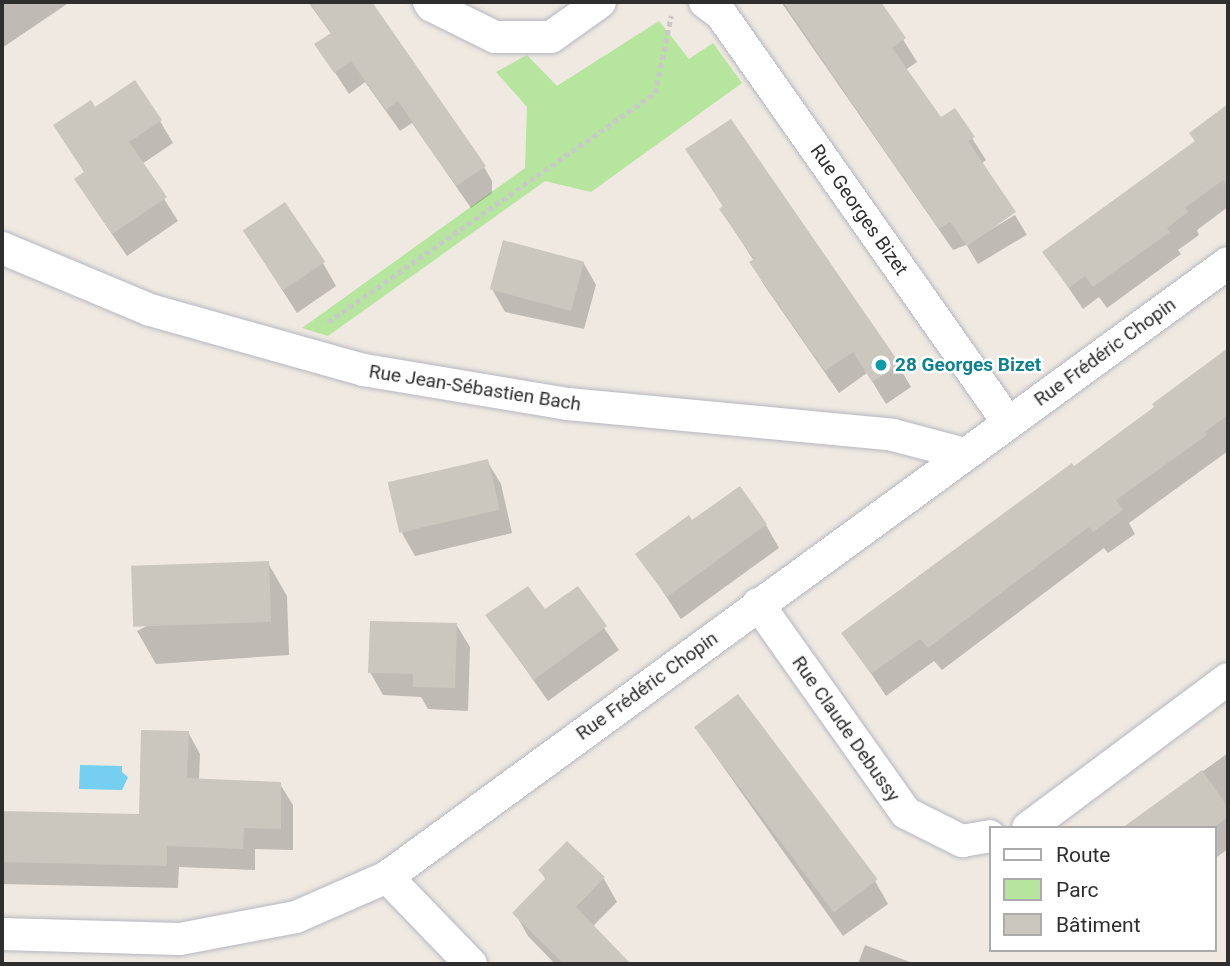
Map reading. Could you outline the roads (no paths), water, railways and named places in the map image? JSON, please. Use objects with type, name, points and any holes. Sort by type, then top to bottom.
[{"type":"street","points":[[429,2],[432,6],[495,37],[551,37],[600,2]]},
{"type":"street","name":"Rue Georges Bizet","points":[[705,2],[721,14],[1008,423]]},
{"type":"street","name":"Rue Jean-Sébastien Bach","points":[[2,248],[150,310],[364,370],[568,404],[894,435],[965,454]]},
{"type":"street","name":"Rue Frédéric Chopin","points":[[2,934],[180,939],[296,917],[387,877],[1228,263]]},
{"type":"street","name":"Rue Claude Debussy","points":[[758,604],[906,813],[962,841],[988,836]]},
{"type":"street","points":[[1031,826],[1228,679]]},
{"type":"street","points":[[387,877],[471,964]]},
{"type":"water","points":[[80,765],[122,766],[122,772],[128,777],[122,790],[79,789]]},
{"type":"place","name":"28 Georges Bizet","points":[[881,365]]}]
